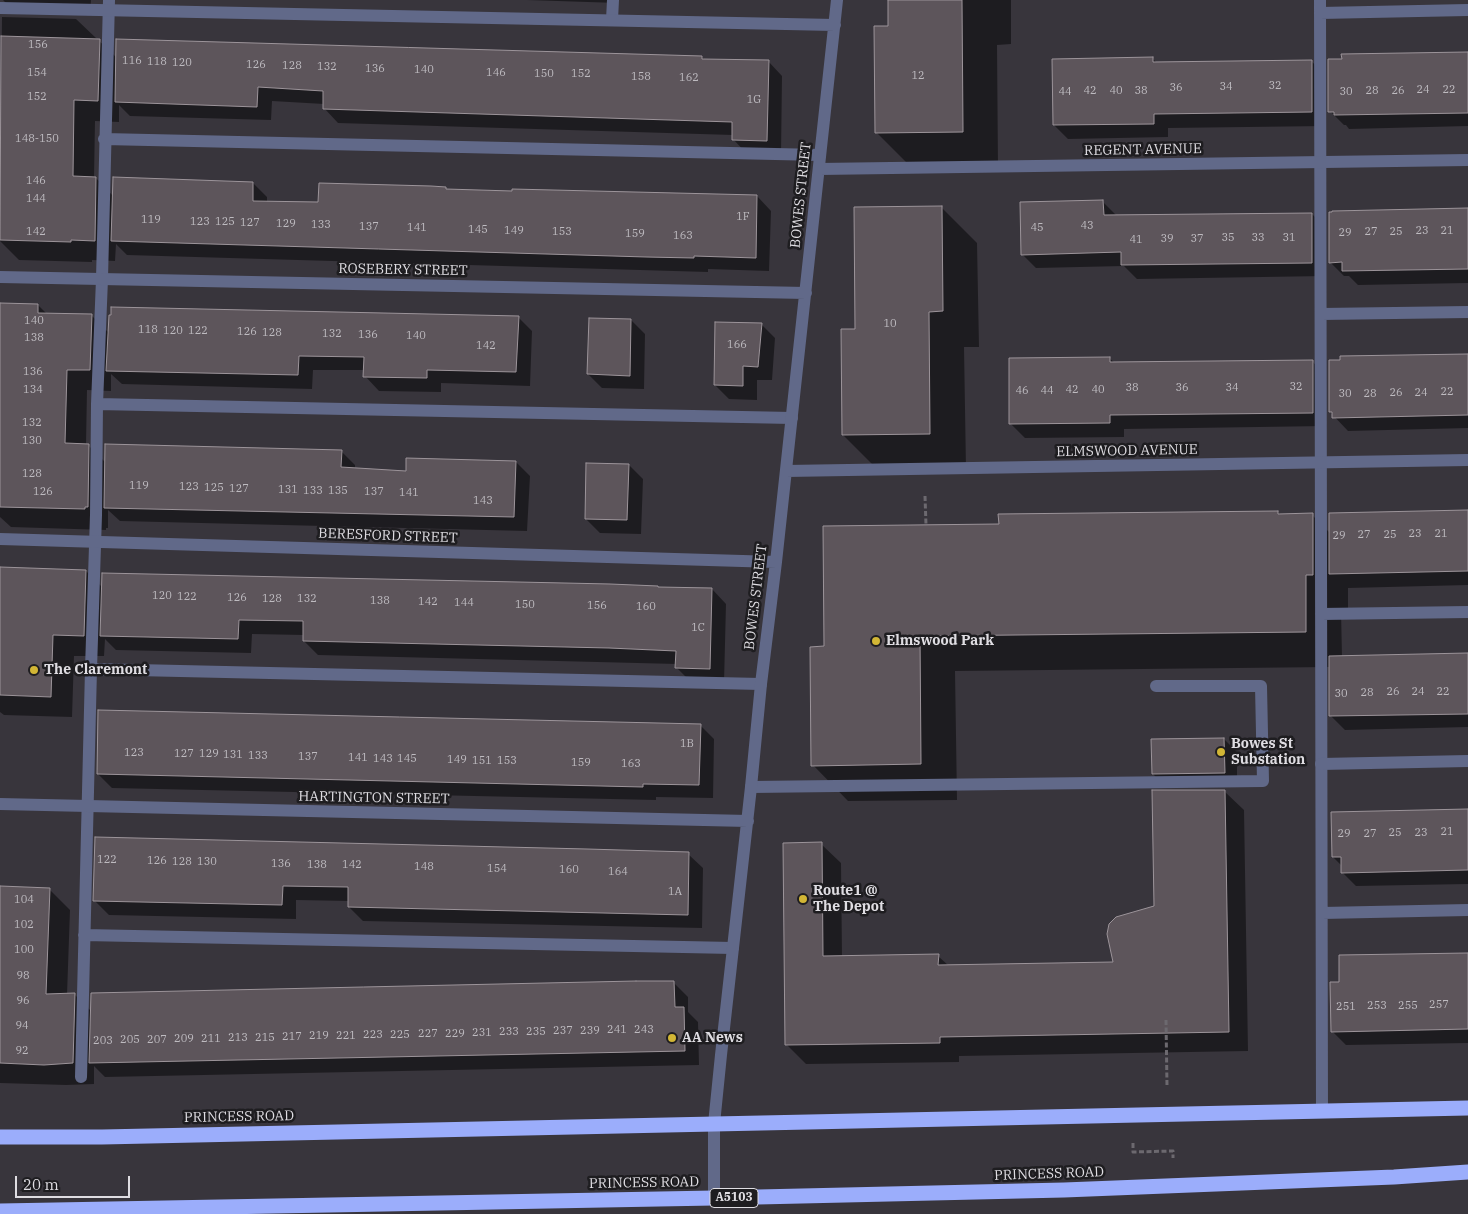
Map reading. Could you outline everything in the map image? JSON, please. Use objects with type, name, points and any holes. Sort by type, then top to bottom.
[{"type":"highway","name":"PRINCESS ROAD","points":[[0,1137],[102,1137],[1468,1108]]},
{"type":"highway","name":"PRINCESS ROAD","points":[[0,1211],[1064,1190],[1394,1178],[1468,1172]]},
{"type":"highway","points":[[128,1214],[171,1207]]},
{"type":"street","points":[[612,20],[613,0]]},
{"type":"street","name":"BOWES STREET","points":[[714,1198],[714,1124],[837,0]]},
{"type":"street","points":[[81,1077],[97,404],[109,5]]},
{"type":"street","points":[[0,8],[109,5],[834,25]]},
{"type":"street","points":[[1322,1111],[1320,6],[1468,10]]},
{"type":"street","points":[[104,139],[820,155]]},
{"type":"street","name":"REGENT AVENUE","points":[[819,170],[1468,160]]},
{"type":"street","name":"ROSEBERY STREET","points":[[0,277],[806,293]]},
{"type":"street","points":[[1321,314],[1468,312]]},
{"type":"street","points":[[97,404],[792,418]]},
{"type":"street","name":"ELMSWOOD AVENUE","points":[[786,471],[1468,460]]},
{"type":"street","name":"BERESFORD STREET","points":[[0,539],[776,562]]},
{"type":"street","points":[[1321,614],[1468,612]]},
{"type":"street","points":[[91,669],[761,684]]},
{"type":"street","points":[[752,787],[1263,781],[1261,686],[1156,686]]},
{"type":"street","points":[[1321,764],[1468,761]]},
{"type":"street","name":"HARTINGTON STREET","points":[[0,804],[748,821]]},
{"type":"street","points":[[1322,913],[1468,910]]},
{"type":"street","points":[[84,935],[733,948]]},
{"type":"path","points":[[1166,1020],[1166,1064]]},
{"type":"path","points":[[1132,1115],[1133,1152],[1173,1151],[1174,1186]]},
{"type":"building","points":[[888,0],[962,0],[963,132],[875,133],[874,26],[888,26]]},
{"type":"building","points":[[1,36],[100,39],[98,101],[74,100],[73,176],[96,177],[95,241],[0,240]]},
{"type":"building","points":[[116,39],[702,56],[702,59],[769,60],[767,141],[732,140],[732,122],[323,109],[323,91],[258,87],[257,107],[115,102]]},
{"type":"building","points":[[1468,52],[1468,113],[1334,115],[1334,112],[1328,112],[1328,59],[1342,59],[1341,54]]},
{"type":"building","points":[[1153,57],[1153,62],[1312,60],[1312,112],[1154,114],[1154,124],[1053,125],[1052,59]]},
{"type":"building","points":[[113,177],[253,182],[253,201],[318,202],[319,183],[431,186],[446,187],[446,189],[512,191],[512,189],[757,195],[756,258],[646,257],[111,241]]},
{"type":"building","points":[[1103,200],[1104,215],[1312,213],[1312,263],[1121,265],[1121,252],[1021,255],[1020,202]]},
{"type":"building","points":[[942,206],[943,311],[929,312],[930,434],[842,435],[841,329],[855,329],[854,207]]},
{"type":"building","points":[[1468,208],[1468,269],[1342,271],[1342,262],[1329,263],[1329,212]]},
{"type":"building","points":[[0,303],[38,304],[38,313],[92,314],[90,370],[67,370],[65,443],[89,444],[88,507],[85,507],[85,509],[0,507]]},
{"type":"building","points":[[111,307],[519,316],[516,372],[427,370],[427,378],[363,377],[364,357],[299,356],[298,375],[106,371]]},
{"type":"building","points":[[589,318],[631,319],[630,376],[587,374]]},
{"type":"building","points":[[715,322],[762,323],[758,367],[743,366],[743,386],[714,385]]},
{"type":"building","points":[[1468,354],[1468,415],[1332,418],[1332,412],[1329,412],[1329,360],[1340,360],[1340,356]]},
{"type":"building","points":[[1110,357],[1110,362],[1313,360],[1313,413],[1110,415],[1110,423],[1009,424],[1009,358]]},
{"type":"building","points":[[105,444],[342,450],[341,467],[406,471],[406,458],[516,461],[514,517],[104,508]]},
{"type":"building","points":[[586,463],[629,464],[627,520],[585,519]]},
{"type":"building","points":[[1468,510],[1468,571],[1329,574],[1329,513]]},
{"type":"building","name":"Elmswood Park","points":[[1278,511],[1278,514],[1313,513],[1313,575],[1306,575],[1306,632],[920,636],[921,764],[811,766],[810,647],[824,646],[823,526],[999,524],[998,514]]},
{"type":"building","points":[[0,567],[86,570],[84,636],[53,635],[51,697],[0,695]]},
{"type":"building","points":[[102,573],[712,588],[710,669],[675,668],[676,651],[303,641],[303,621],[239,620],[238,639],[100,636]]},
{"type":"building","points":[[1468,653],[1468,714],[1329,716],[1329,656]]},
{"type":"building","points":[[98,710],[701,724],[699,785],[643,784],[643,787],[97,774]]},
{"type":"building","points":[[1224,738],[1225,773],[1152,774],[1151,739]]},
{"type":"building","points":[[1152,790],[1225,790],[1229,1032],[940,1037],[940,1043],[785,1045],[783,843],[822,842],[823,956],[939,954],[938,965],[1113,962],[1107,934],[1109,924],[1116,917],[1154,906]]},
{"type":"building","points":[[1468,809],[1468,870],[1341,873],[1341,857],[1332,857],[1331,812]]},
{"type":"building","points":[[95,837],[689,852],[688,915],[348,907],[348,887],[283,886],[282,905],[93,901]]},
{"type":"building","points":[[0,886],[50,888],[46,994],[75,993],[73,1063],[44,1065],[0,1063]]},
{"type":"building","points":[[1468,953],[1468,1029],[1331,1032],[1330,982],[1339,982],[1339,955]]},
{"type":"building","points":[[674,981],[675,1007],[684,1007],[685,1051],[89,1063],[91,993]]},
{"type":"place","name":"Elmswood Park","points":[[876,641]]},
{"type":"place","name":"The Claremont","points":[[34,670]]},
{"type":"place","name":"Bowes St Substation","points":[[1221,752]]},
{"type":"place","name":"Route1 @ The Depot","points":[[803,899]]},
{"type":"place","name":"AA News","points":[[672,1038]]}]
